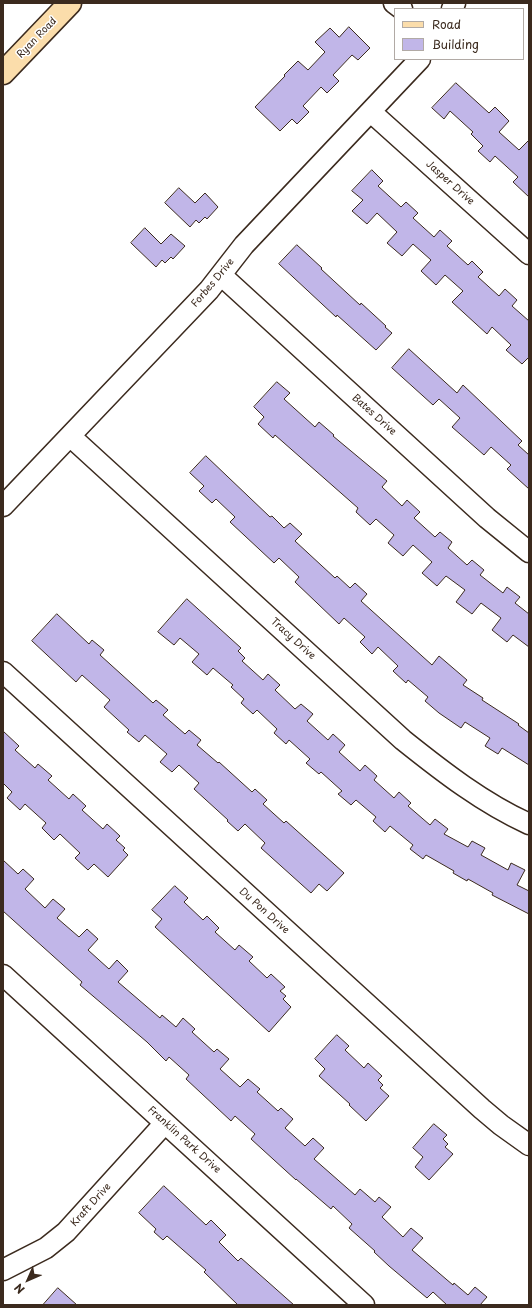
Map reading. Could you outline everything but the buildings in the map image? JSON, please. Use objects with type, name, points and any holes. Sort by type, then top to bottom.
[{"type":"main road","name":"Ryan Road","points":[[3,73],[70,3]]},
{"type":"street","name":"Forbes Drive","points":[[3,506],[209,290],[253,236],[419,60]]},
{"type":"street","name":"Jasper Drive","points":[[371,112],[529,254]]},
{"type":"street","name":"Bates Drive","points":[[221,275],[481,513],[529,552]]},
{"type":"street","name":"Tracy Drive","points":[[70,436],[403,740],[430,762],[467,788],[500,809],[529,824]]},
{"type":"street","name":"Du Pon Drive","points":[[3,672],[482,1109],[529,1145]]},
{"type":"street","name":"Franklin Park Drive","points":[[3,975],[364,1305]]},
{"type":"street","name":"Kraft Drive","points":[[3,1270],[46,1248],[66,1232],[165,1123]]}]
